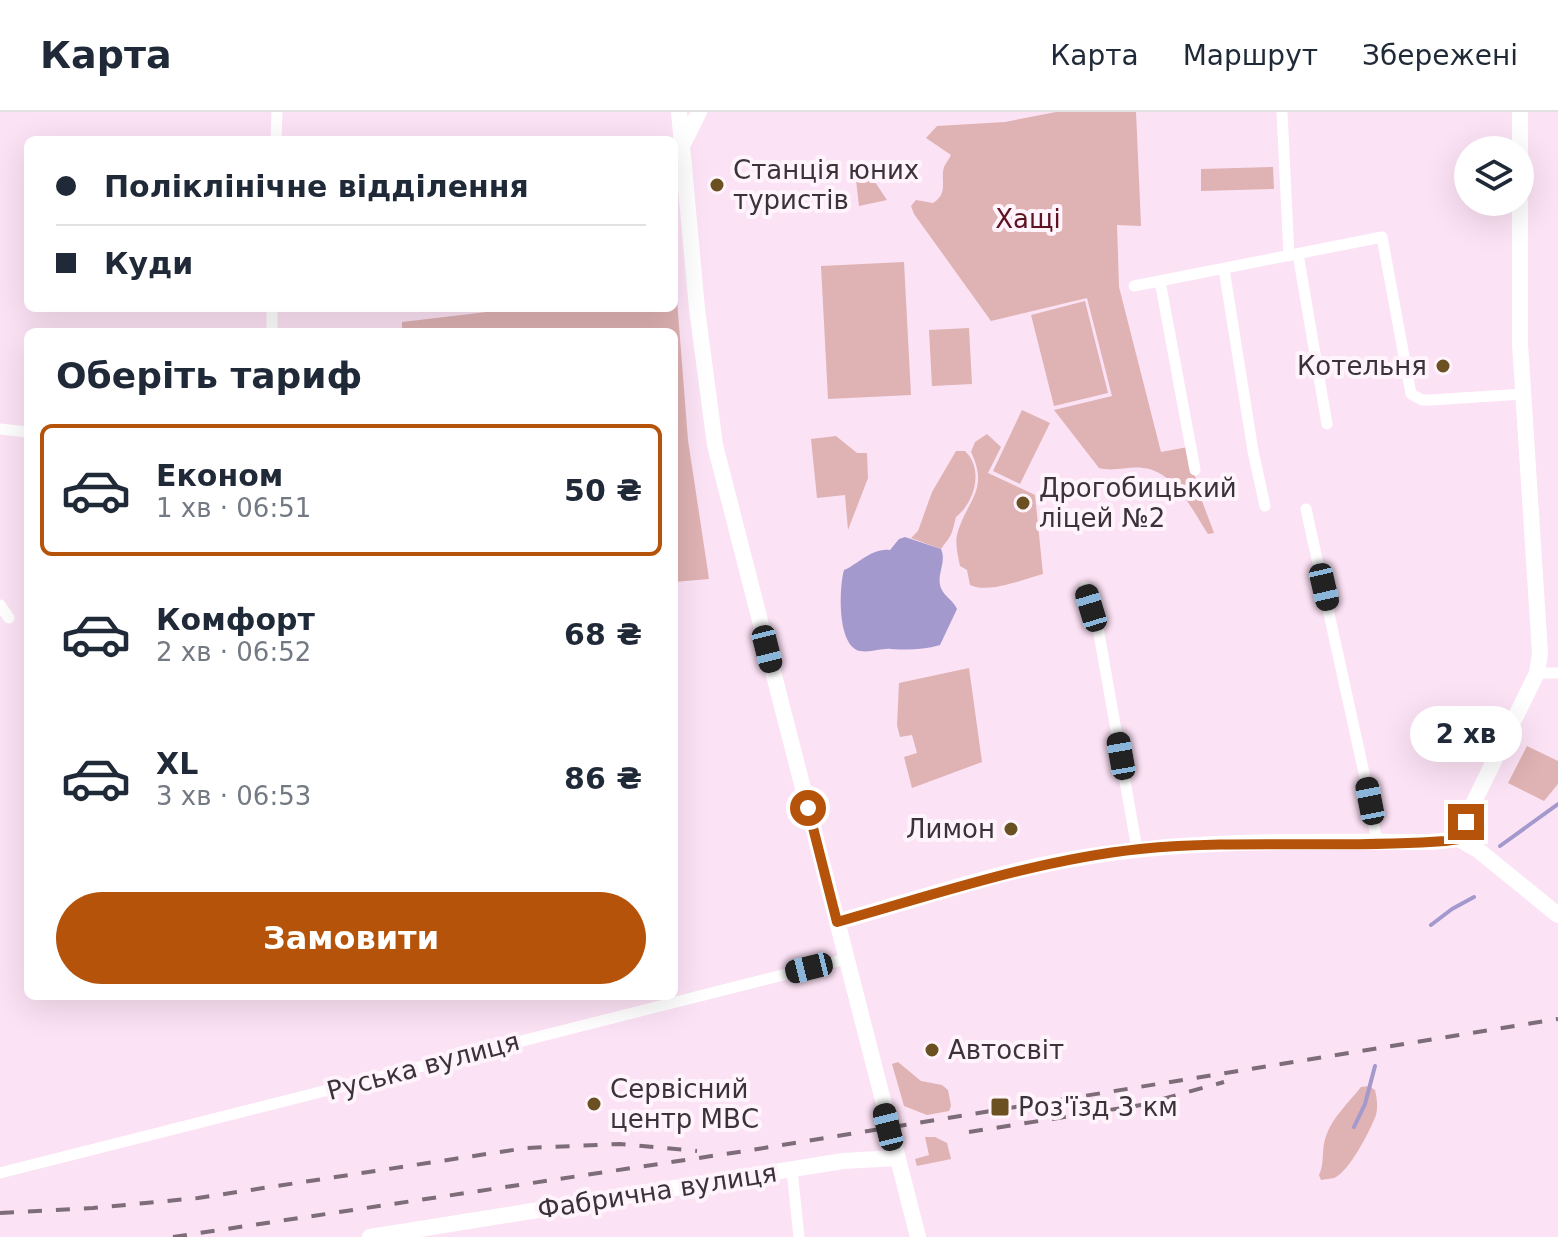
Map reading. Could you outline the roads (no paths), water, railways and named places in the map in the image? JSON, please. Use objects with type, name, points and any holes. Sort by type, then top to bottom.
[{"type":"street","points":[[276,136],[277,112]]},
{"type":"street","points":[[679,112],[710,421],[918,1237]]},
{"type":"street","points":[[682,145],[699,112]]},
{"type":"street","points":[[1282,112],[1283,158],[1293,255],[1327,424]]},
{"type":"street","points":[[1520,112],[1520,136]]},
{"type":"street","points":[[1459,839],[1537,673],[1539,622],[1520,344],[1520,216]]},
{"type":"street","points":[[1134,286],[1382,237],[1408,386],[1416,398],[1431,400],[1523,394]]},
{"type":"street","points":[[1224,269],[1253,451],[1265,506]]},
{"type":"street","points":[[1160,281],[1195,470]]},
{"type":"street","points":[[0,429],[24,432]]},
{"type":"street","points":[[1306,509],[1352,713],[1377,842]]},
{"type":"street","points":[[1085,587],[1098,628],[1137,849]]},
{"type":"street","points":[[0,605],[9,618]]},
{"type":"street","points":[[1537,673],[1558,673]]},
{"type":"street","points":[[837,922],[1030,868],[1137,849],[1180,845],[1459,839],[1478,850],[1524,891],[1558,915]]},
{"type":"street","name":"Руська вулиця","points":[[0,1173],[846,959]]},
{"type":"street","name":"Фабрична вулиця","points":[[370,1237],[432,1232],[843,1161],[897,1158]]},
{"type":"street","points":[[792,1170],[799,1237]]},
{"type":"waterway","points":[[1500,846],[1558,804]]},
{"type":"waterway","points":[[1431,925],[1474,897]]},
{"type":"waterway","points":[[1354,1127],[1365,1104],[1375,1066]]},
{"type":"railway","points":[[173,1237],[745,1151],[1558,1019]]},
{"type":"railway","points":[[969,1132],[1141,1105],[1224,1082]]},
{"type":"railway","points":[[0,1213],[198,1198],[526,1148],[620,1144],[697,1151]]},
{"type":"place","name":"Станція юних туристів","points":[[717,185]]},
{"type":"place","name":"Котельня","points":[[1443,366]]},
{"type":"place","name":"Дрогобицький ліцей №2","points":[[1023,503]]},
{"type":"place","name":"Лимон","points":[[1011,829]]},
{"type":"place","name":"Автосвіт","points":[[932,1050]]},
{"type":"place","name":"Сервісний центр МВС","points":[[594,1104]]},
{"type":"place","name":"Роз'їзд 3 км","points":[[1000,1107]]},
{"type":"park label","name":"Хащі","points":[[1028,219]]}]
